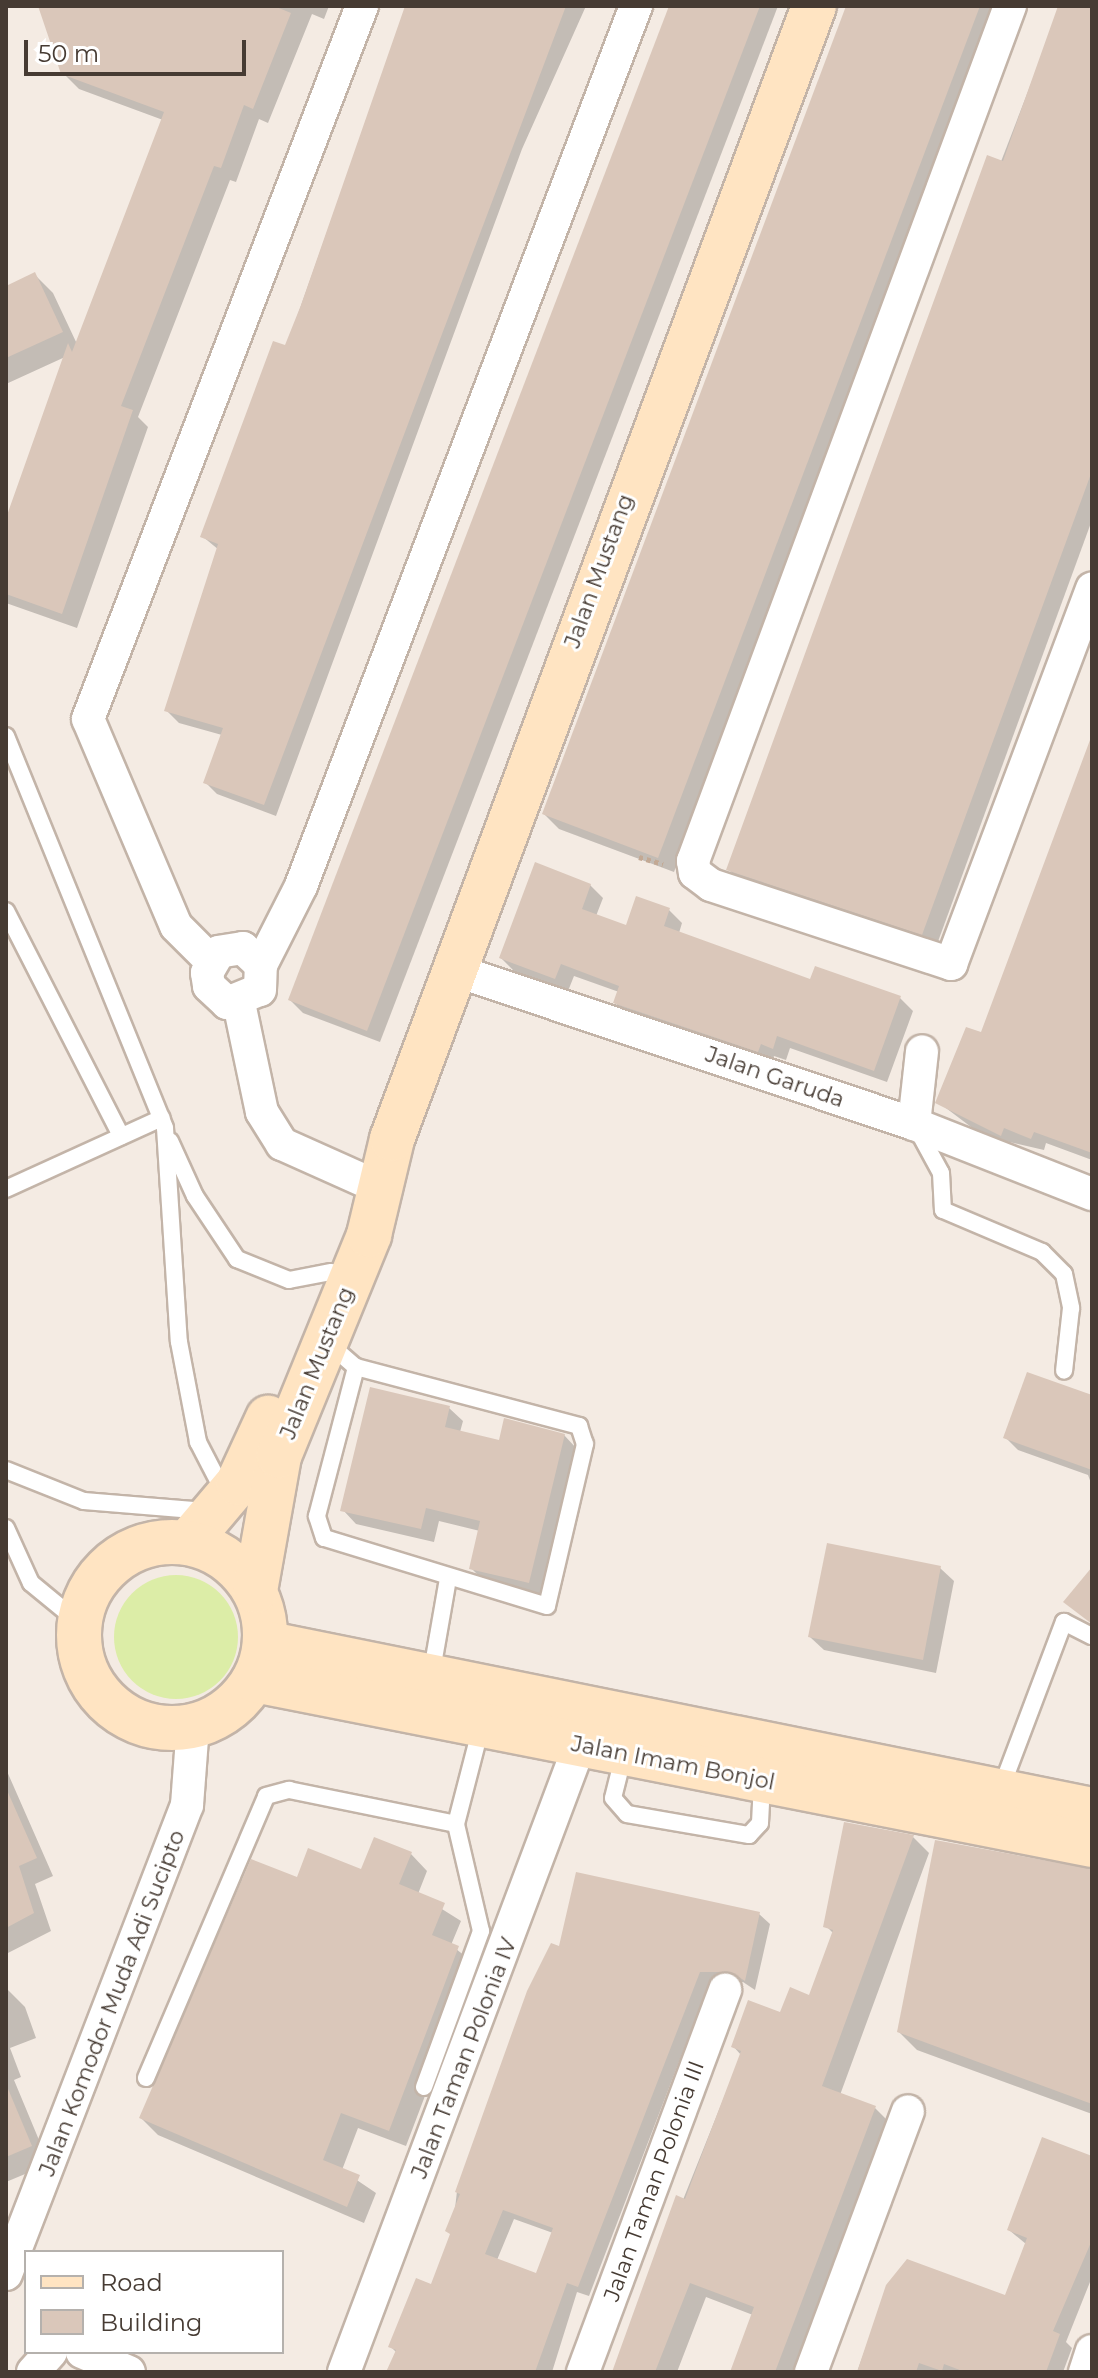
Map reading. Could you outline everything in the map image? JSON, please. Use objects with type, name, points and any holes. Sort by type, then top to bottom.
[{"type":"main road","name":"Jalan Mustang","points":[[211,1517],[375,1186],[814,6]]},
{"type":"main road","name":"Jalan Mustang","points":[[255,1591],[279,1456],[341,1354],[375,1186]]},
{"type":"main road","points":[[211,1517],[232,1562],[255,1591],[259,1662],[228,1710],[193,1726],[151,1726],[113,1708],[87,1675],[76,1620],[108,1566],[142,1547],[211,1517]]},
{"type":"main road","name":"Jalan Imam Bonjol","points":[[259,1662],[431,1678],[740,1763]]},
{"type":"main road","name":"Jalan Imam Bonjol","points":[[259,1662],[481,1726],[624,1752],[740,1763],[911,1792],[1092,1845]]},
{"type":"main road","name":"Jalan Imam Bonjol","points":[[911,1792],[1000,1791],[1092,1810]]},
{"type":"street","points":[[362,6],[88,719],[176,926],[211,961],[216,996],[239,1003],[260,990],[261,965],[301,886],[636,6]]},
{"type":"street","points":[[1010,6],[693,861],[695,873],[711,885],[951,964],[1092,589]]},
{"type":"street","points":[[211,961],[243,948],[261,965]]},
{"type":"street","name":"Jalan Garuda","points":[[454,970],[914,1124],[1092,1194]]},
{"type":"street","points":[[239,1003],[262,1112],[282,1144],[375,1186]]},
{"type":"street","points":[[914,1124],[922,1051]]},
{"type":"street","name":"Jalan Komodor Muda Adi Sucipto","points":[[6,2274],[187,1805],[193,1726]]},
{"type":"street","name":"Jalan Taman Polonia IV","points":[[344,2372],[580,1744]]},
{"type":"street","name":"Jalan Taman Polonia III","points":[[583,2372],[725,1990]]},
{"type":"street","points":[[811,2372],[908,2111]]},
{"type":"street","points":[[1085,2372],[1092,2351]]},
{"type":"street","points":[[33,2372],[49,2354]]},
{"type":"street","points":[[87,2354],[129,2372]]},
{"type":"lane","points":[[6,736],[195,1196],[237,1259],[289,1280],[331,1272]]},
{"type":"lane","points":[[6,911],[121,1136]]},
{"type":"lane","points":[[6,1189],[121,1136],[163,1123]]},
{"type":"lane","points":[[6,1470],[84,1501],[211,1517],[179,1342],[163,1123]]},
{"type":"lane","points":[[914,1124],[941,1173],[943,1210],[1042,1252],[1064,1274],[1071,1308],[1064,1371]]},
{"type":"lane","points":[[341,1354],[583,1432],[547,1606],[341,1549],[319,1528],[341,1354]]},
{"type":"lane","points":[[6,1528],[31,1583],[76,1620]]},
{"type":"lane","points":[[431,1678],[448,1579]]},
{"type":"lane","points":[[1000,1791],[1064,1622],[1092,1636]]},
{"type":"lane","points":[[424,2087],[481,1931],[456,1824],[481,1726]]},
{"type":"lane","points":[[624,1752],[613,1798],[627,1814],[749,1835],[760,1823],[740,1763]]},
{"type":"lane","points":[[146,2078],[266,1796],[289,1790],[456,1824]]},
{"type":"green space","points":[[176,1575],[200,1580],[220,1593],[233,1613],[238,1637],[233,1661],[220,1681],[200,1694],[176,1699],[152,1694],[132,1681],[119,1661],[114,1637],[119,1613],[132,1593],[152,1580]]},
{"type":"building","points":[[38,6],[274,6],[291,13],[253,109],[244,105],[221,168],[214,166],[121,406],[133,410],[62,614],[6,594],[6,518],[68,343],[72,352],[164,112],[61,74]]},
{"type":"building","points":[[405,6],[566,6],[264,805],[203,783],[223,728],[164,711],[218,544],[200,537],[273,341],[285,345],[301,305]]},
{"type":"building","points":[[669,6],[760,6],[367,1031],[288,1000]]},
{"type":"building","points":[[846,6],[980,6],[658,858],[542,814]]},
{"type":"building","points":[[1058,6],[1092,6],[1092,471],[922,935],[726,870],[987,155],[1003,161]]},
{"type":"building","points":[[35,272],[63,332],[6,358],[6,286]]},
{"type":"building","points":[[1090,740],[1092,1153],[1034,1132],[1031,1139],[1004,1128],[1001,1136],[935,1103],[966,1027],[981,1032]]},
{"type":"building","points":[[535,862],[591,884],[582,909],[626,925],[636,896],[670,908],[664,926],[810,979],[815,966],[901,996],[874,1071],[777,1036],[773,1049],[761,1044],[758,1052],[613,1003],[619,986],[561,964],[555,979],[499,958]]},
{"type":"building","points":[[1027,1372],[1092,1395],[1092,1470],[1003,1438]]},
{"type":"building","points":[[370,1387],[450,1406],[445,1427],[499,1440],[504,1418],[565,1434],[529,1583],[469,1569],[480,1521],[426,1508],[421,1529],[340,1511]]},
{"type":"building","points":[[827,1543],[941,1566],[923,1660],[808,1637]]},
{"type":"building","points":[[1092,1567],[1092,1624],[1063,1602]]},
{"type":"building","points":[[6,1788],[37,1858],[19,1866],[34,1913],[6,1928]]},
{"type":"building","points":[[844,1822],[914,1835],[822,2086],[876,2106],[775,2372],[730,2372],[754,2307],[690,2283],[655,2372],[612,2372],[676,2195],[685,2199],[741,2051],[731,2047],[748,2000],[780,2012],[790,1987],[809,1995],[833,1930],[823,1927]]},
{"type":"building","points":[[374,1837],[412,1852],[399,1884],[445,1903],[432,1935],[459,1946],[389,2131],[341,2113],[323,2160],[360,2175],[347,2207],[139,2118],[251,1859],[297,1877],[308,1848],[361,1869]]},
{"type":"building","points":[[935,1840],[1092,1869],[1092,2104],[897,2032]]},
{"type":"building","points":[[576,1872],[760,1912],[745,1981],[731,1972],[700,1972],[578,2287],[567,2283],[535,2372],[386,2372],[396,2350],[388,2347],[416,2278],[431,2284],[450,2234],[445,2231],[460,2194],[455,2192],[527,1991],[551,1943],[559,1946]],"holes":[[[503,2210],[553,2228],[536,2273],[485,2254]]]},
{"type":"building","points":[[6,2084],[32,2146],[6,2157]]},
{"type":"building","points":[[1042,2137],[1092,2156],[1092,2240],[1053,2331],[1060,2334],[1046,2372],[965,2372],[944,2364],[942,2371],[919,2363],[916,2372],[857,2372],[886,2285],[907,2259],[1005,2295],[1027,2238],[1007,2230]]}]
